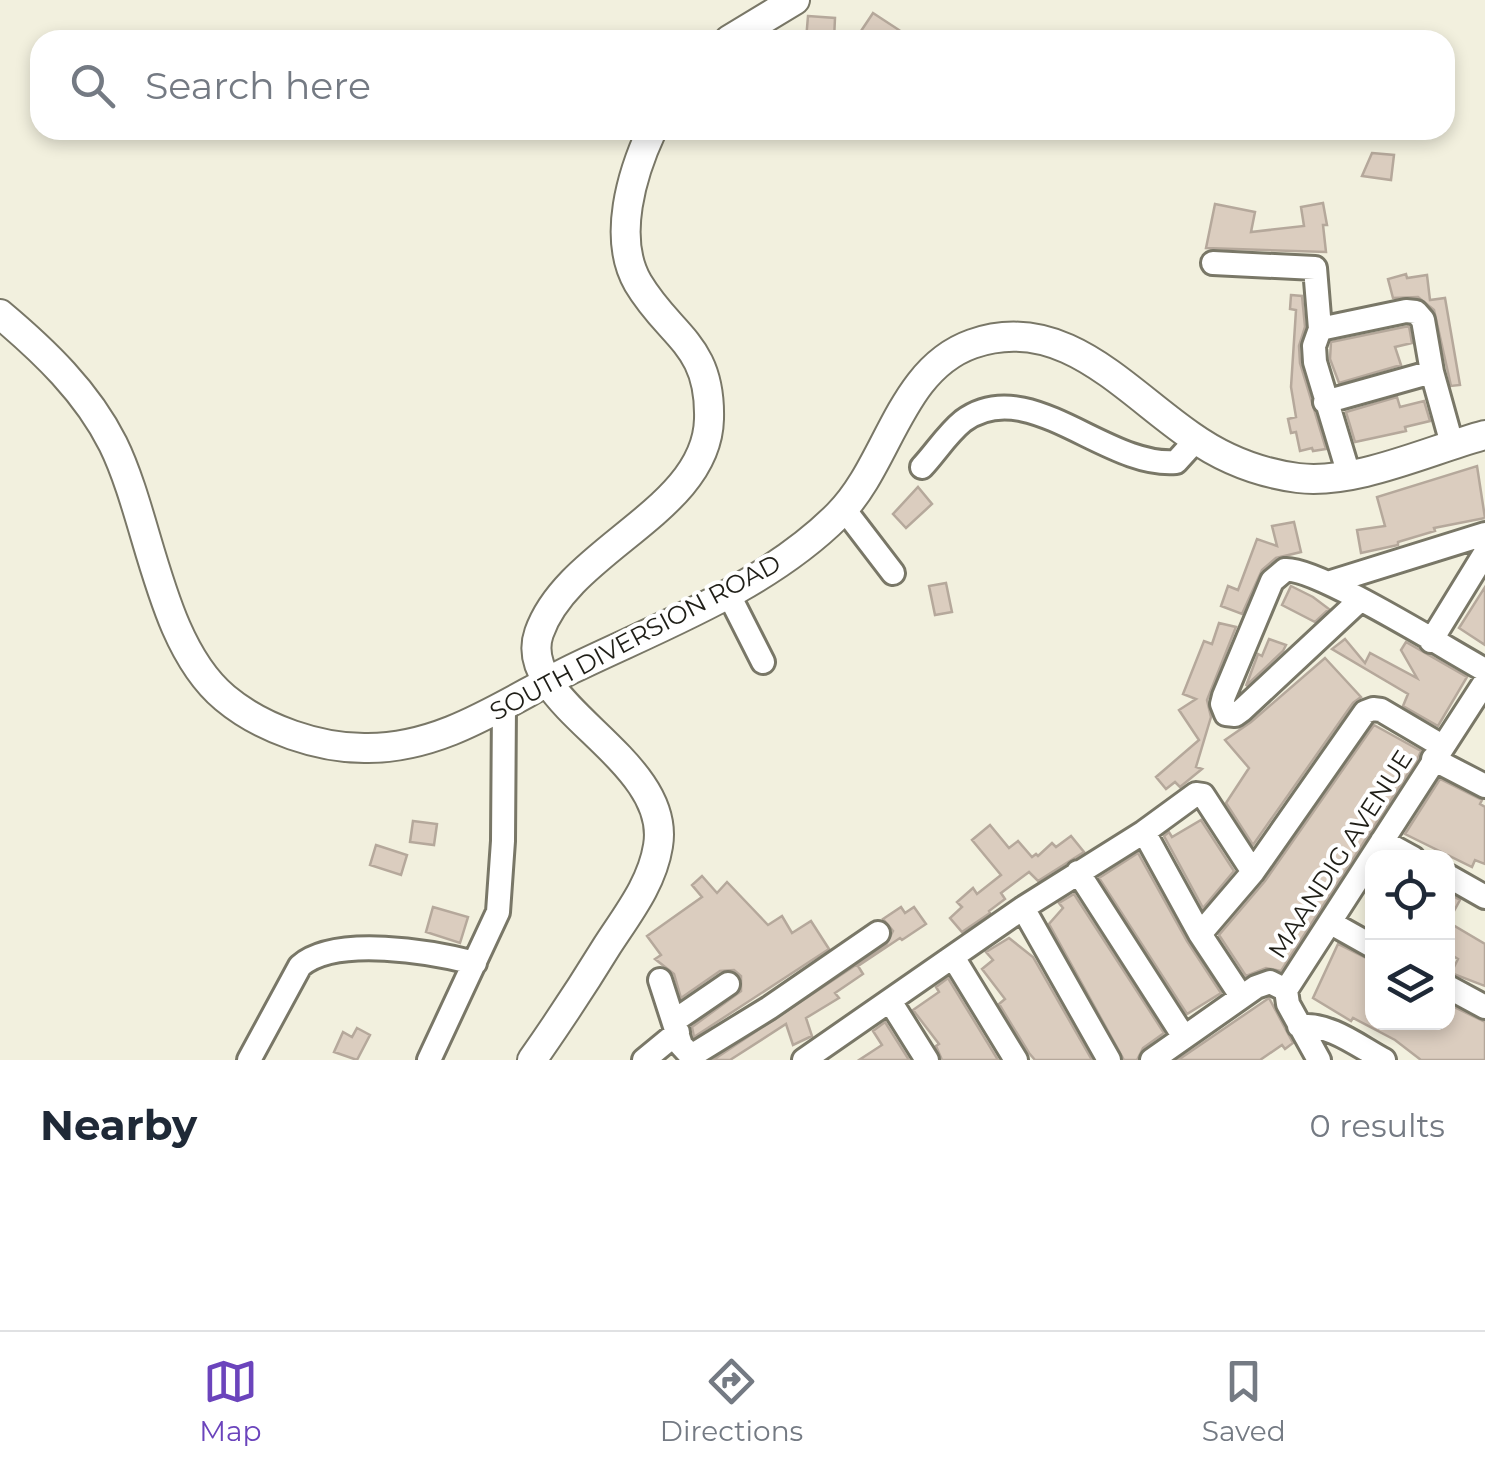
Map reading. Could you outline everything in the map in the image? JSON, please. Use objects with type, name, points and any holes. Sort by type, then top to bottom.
[{"type":"main road","points":[[746,30],[796,0]]},
{"type":"main road","points":[[532,1060],[642,893],[660,833],[650,795],[638,779],[546,682],[537,666],[536,643],[558,599],[686,478],[706,438],[708,397],[697,354],[640,285],[629,264],[625,242],[635,179],[649,140]]},
{"type":"main road","name":"SOUTH DIVERSION ROAD","points":[[0,314],[81,393],[113,444],[172,617],[203,673],[224,698],[288,733],[331,746],[372,749],[434,737],[473,722],[728,593],[803,547],[844,509],[883,452],[912,395],[936,364],[973,344],[998,337],[1037,336],[1079,354],[1196,440],[1263,471],[1302,479],[1349,475],[1485,438]]},
{"type":"street","points":[[1213,263],[1315,268],[1320,330],[1314,346],[1325,402],[1349,475]]},
{"type":"street","points":[[1320,330],[1416,312],[1423,320],[1432,372],[1452,444]]},
{"type":"street","points":[[1325,402],[1432,372]]},
{"type":"street","points":[[922,467],[966,419],[984,410],[1004,407],[1022,408],[1150,462],[1176,462],[1196,440]]},
{"type":"street","points":[[844,509],[893,573]]},
{"type":"street","points":[[1331,582],[1485,534]]},
{"type":"street","points":[[1431,641],[1485,553]]},
{"type":"street","points":[[1360,600],[1242,710],[1235,715],[1226,714],[1222,704],[1231,680],[1272,582],[1285,570],[1331,582],[1485,670]]},
{"type":"street","points":[[728,593],[763,662]]},
{"type":"street","name":"MAANDIG AVENUE","points":[[1310,1044],[1288,1004],[1286,990],[1485,682]]},
{"type":"street","points":[[429,1060],[494,925],[500,898],[504,706]]},
{"type":"street","points":[[1200,934],[1253,872],[1366,712],[1382,710],[1485,786]]},
{"type":"street","points":[[804,1060],[838,1052],[890,1001],[1022,908],[1144,832],[1196,794],[1204,795],[1253,872]]},
{"type":"street","points":[[1144,832],[1200,934],[1241,996]]},
{"type":"street","points":[[1382,841],[1398,850]]},
{"type":"street","points":[[1078,872],[1184,1037]]},
{"type":"street","points":[[1455,880],[1485,896]]},
{"type":"street","points":[[1022,908],[1110,1060]]},
{"type":"street","points":[[1331,924],[1365,942]]},
{"type":"street","points":[[660,980],[683,1049],[694,1055],[878,933]]},
{"type":"street","points":[[249,1060],[300,966],[310,957],[346,951],[411,949],[475,963]]},
{"type":"street","points":[[953,957],[1016,1060]]},
{"type":"street","points":[[1152,1060],[1241,996],[1270,982],[1286,990]]},
{"type":"street","points":[[644,1060],[676,1026],[728,984]]},
{"type":"street","points":[[1455,991],[1485,1007]]},
{"type":"street","points":[[890,1001],[927,1060]]},
{"type":"street","points":[[1290,1060],[1310,1044],[1319,1026],[1384,1060]]},
{"type":"building","points":[[873,13],[899,30],[862,30]]},
{"type":"building","points":[[808,16],[835,18],[834,30],[807,30]]},
{"type":"building","points":[[1372,153],[1394,155],[1391,180],[1362,176]]},
{"type":"building","points":[[1323,203],[1326,252],[1206,248],[1215,204],[1255,212],[1251,232],[1304,226],[1301,207]]},
{"type":"building","points":[[1406,274],[1407,278],[1427,275],[1430,300],[1445,298],[1460,385],[1451,386],[1434,310],[1418,297],[1393,298],[1388,279]]},
{"type":"building","points":[[1291,295],[1302,296],[1305,327],[1299,346],[1300,363],[1326,449],[1300,451],[1296,432],[1291,433],[1288,419],[1296,417],[1291,387],[1296,310],[1290,309]]},
{"type":"building","points":[[1409,326],[1412,343],[1395,347],[1401,365],[1339,383],[1330,359],[1331,342]]},
{"type":"building","points":[[1397,397],[1400,407],[1424,401],[1430,421],[1405,427],[1406,431],[1355,442],[1346,412]]},
{"type":"building","points":[[1477,466],[1485,518],[1434,528],[1435,531],[1398,545],[1361,553],[1357,530],[1385,526],[1377,497]]},
{"type":"building","points":[[918,487],[932,504],[906,528],[893,514]]},
{"type":"building","points":[[1294,522],[1301,552],[1276,558],[1262,570],[1242,614],[1221,606],[1228,586],[1238,590],[1257,539],[1277,546],[1272,526]]},
{"type":"building","points":[[946,583],[952,612],[935,615],[929,586]]},
{"type":"building","points":[[1291,586],[1329,609],[1315,622],[1282,605]]},
{"type":"building","points":[[1485,587],[1485,645],[1459,628]]},
{"type":"building","points":[[1219,623],[1236,627],[1207,700],[1211,717],[1196,767],[1202,769],[1180,787],[1175,782],[1166,789],[1156,777],[1199,740],[1179,710],[1196,699],[1183,694],[1204,641],[1212,644]]},
{"type":"building","points":[[1269,639],[1286,645],[1246,686],[1258,654],[1262,656]]},
{"type":"building","points":[[1345,639],[1365,663],[1370,653],[1417,678],[1401,650],[1406,642],[1467,677],[1438,726],[1403,706],[1408,694],[1332,649]]},
{"type":"building","points":[[1325,658],[1361,697],[1253,845],[1226,803],[1249,768],[1225,740]]},
{"type":"building","points":[[1374,725],[1421,751],[1418,758],[1281,971],[1266,968],[1246,976],[1219,935],[1265,881]]},
{"type":"building","points":[[1440,779],[1482,800],[1485,864],[1475,860],[1472,867],[1455,859],[1455,850],[1437,850],[1405,834]]},
{"type":"building","points":[[1201,820],[1234,871],[1203,908],[1164,836],[1169,832],[1172,837]]},
{"type":"building","points":[[413,821],[437,824],[434,845],[410,842]]},
{"type":"building","points":[[990,825],[1009,848],[1018,841],[1032,857],[1071,836],[1084,852],[1038,881],[1029,872],[1001,893],[1005,899],[990,913],[962,932],[950,918],[962,907],[957,902],[973,888],[977,894],[1001,875],[972,840]]},
{"type":"building","points":[[376,845],[407,855],[401,875],[370,865]]},
{"type":"building","points":[[1138,853],[1221,993],[1187,1014],[1099,878]]},
{"type":"building","points":[[702,876],[717,893],[727,882],[768,925],[782,916],[792,933],[811,921],[829,949],[694,1037],[692,1027],[741,991],[741,976],[734,970],[720,971],[681,998],[674,974],[655,959],[661,955],[647,936],[702,897],[692,885]]},
{"type":"building","points":[[1074,894],[1164,1033],[1143,1048],[1137,1060],[1124,1060],[1049,924],[1063,908],[1059,903]]},
{"type":"building","points":[[433,907],[468,917],[460,943],[426,932]]},
{"type":"building","points":[[901,907],[905,913],[914,907],[926,924],[858,966],[863,974],[835,993],[839,998],[806,1018],[812,1036],[793,1045],[786,1024],[730,1060],[713,1060],[886,945],[893,931],[883,919]]},
{"type":"building","points":[[1455,926],[1485,944],[1485,986],[1455,975]]},
{"type":"building","points":[[1009,938],[1033,957],[1092,1060],[1035,1060],[1029,1053],[999,1004],[1005,999],[982,969],[993,960],[986,952]]},
{"type":"building","points":[[1338,944],[1365,958],[1365,1024],[1353,1018],[1351,1021],[1313,998]]},
{"type":"building","points":[[948,978],[998,1060],[942,1060],[936,1046],[939,1044],[913,1010],[939,992],[936,987]]},
{"type":"building","points":[[1269,998],[1293,1043],[1285,1049],[1282,1045],[1260,1060],[1178,1060]]},
{"type":"building","points":[[1455,1007],[1485,1022],[1485,1060],[1421,1060],[1376,1030],[1455,1030]]},
{"type":"building","points":[[885,1022],[909,1060],[859,1060],[882,1045],[873,1031]]},
{"type":"building","points":[[357,1028],[370,1035],[357,1060],[334,1052],[343,1032],[352,1037]]}]
